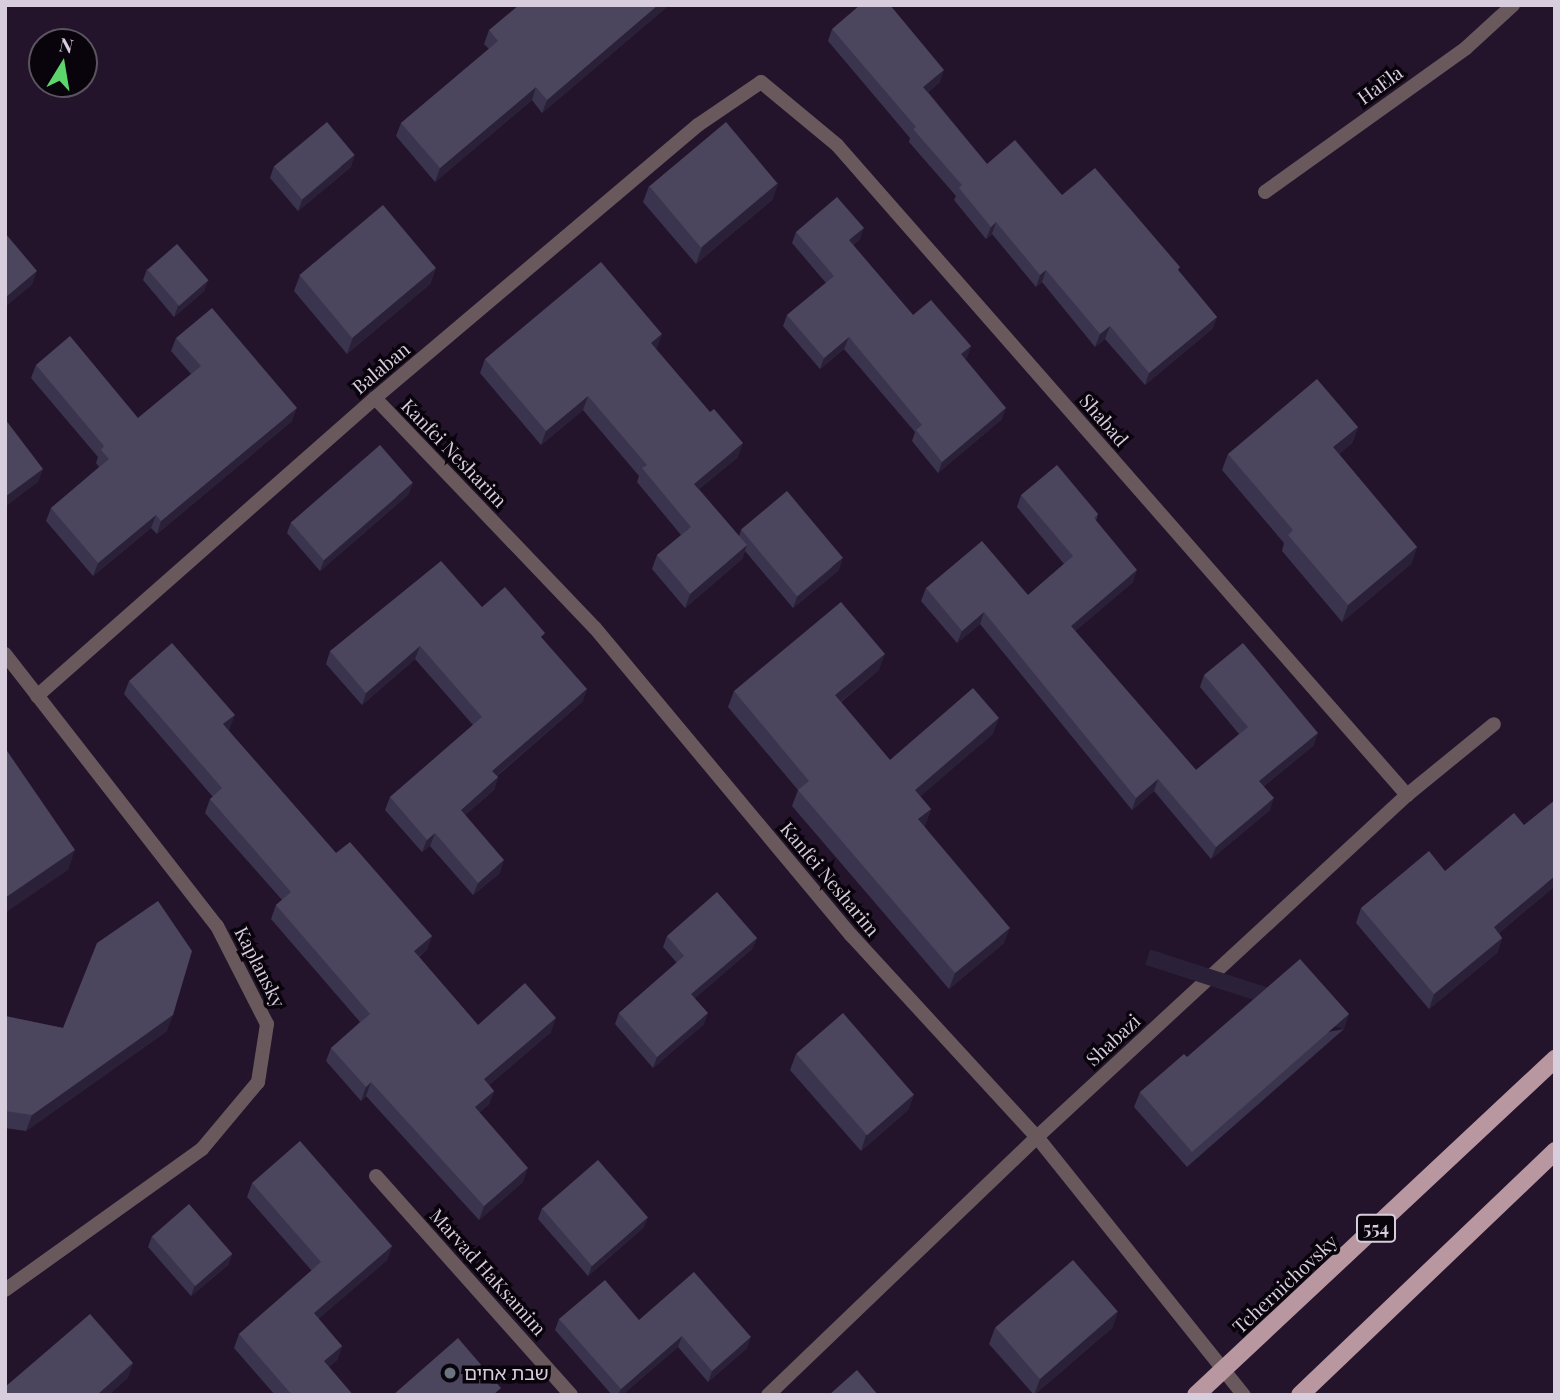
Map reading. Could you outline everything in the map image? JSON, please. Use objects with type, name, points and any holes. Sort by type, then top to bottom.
[{"type":"main road","name":"Tchernichovsky","points":[[1196,1395],[1555,1059]]},
{"type":"main road","points":[[1300,1395],[1555,1151]]},
{"type":"street","name":"HaEla","points":[[1265,192],[1465,48],[1513,5]]},
{"type":"street","name":"Balaban","points":[[37,696],[375,398],[698,125],[761,82]]},
{"type":"street","name":"Shabad","points":[[761,82],[837,145],[1407,795]]},
{"type":"street","name":"Kanfei Nesharim","points":[[375,398],[595,628],[851,935],[1037,1137],[1244,1395]]},
{"type":"street","name":"Kaplansky","points":[[5,654],[217,926],[267,1024],[258,1082],[202,1149],[5,1290]]},
{"type":"street","name":"Shabazi","points":[[768,1395],[1037,1137],[1407,795],[1494,724]]},
{"type":"street","name":"Marvad HaKsamim","points":[[376,1176],[571,1395]]},
{"type":"building","points":[[519,5],[658,5],[547,100],[536,87],[440,168],[401,123],[498,41],[489,30]]},
{"type":"building","points":[[860,5],[890,5],[944,70],[923,87],[987,164],[1015,140],[1062,195],[1095,168],[1180,267],[1178,270],[1217,317],[1149,373],[1110,326],[1100,334],[1046,270],[1040,275],[996,222],[991,227],[959,188],[962,185],[913,129],[916,127],[832,29]]},
{"type":"building","points":[[327,122],[355,155],[302,199],[274,166]]},
{"type":"building","points":[[726,122],[777,183],[701,248],[649,186]]},
{"type":"building","points":[[837,197],[864,228],[849,240],[913,315],[931,300],[971,346],[961,354],[1006,408],[942,462],[916,430],[922,425],[849,337],[824,358],[787,315],[834,276],[796,232]]},
{"type":"building","points":[[383,205],[436,268],[352,338],[300,275]]},
{"type":"building","points":[[5,233],[37,271],[5,298]]},
{"type":"building","points":[[177,244],[208,280],[179,306],[148,270]]},
{"type":"building","points":[[601,262],[662,334],[651,343],[710,412],[714,409],[743,443],[694,484],[747,545],[690,594],[657,555],[691,527],[642,468],[647,465],[588,396],[546,431],[485,359]]},
{"type":"building","points":[[212,308],[297,408],[161,521],[156,515],[98,563],[51,508],[109,459],[101,450],[104,446],[36,365],[70,336],[138,418],[201,366],[176,338]]},
{"type":"building","points":[[1317,379],[1358,427],[1333,447],[1417,547],[1348,605],[1288,535],[1293,530],[1228,454]]},
{"type":"building","points":[[5,419],[43,469],[5,497]]},
{"type":"building","points":[[380,445],[413,483],[324,560],[291,522]]},
{"type":"building","points":[[1057,465],[1098,514],[1094,518],[1137,570],[1071,626],[1196,770],[1248,727],[1204,675],[1243,643],[1318,733],[1259,781],[1274,798],[1216,847],[1158,779],[1136,798],[984,612],[962,631],[926,588],[982,541],[1028,595],[1073,556],[1021,495]]},
{"type":"building","points":[[787,491],[843,558],[797,596],[741,530]]},
{"type":"building","points":[[441,561],[482,607],[505,587],[545,633],[541,637],[587,689],[492,771],[498,777],[461,810],[504,860],[478,883],[435,833],[427,840],[390,797],[482,717],[420,646],[366,693],[330,651]]},
{"type":"building","points":[[841,602],[885,654],[835,695],[890,760],[973,688],[999,718],[915,790],[931,809],[918,819],[1010,928],[955,973],[798,790],[809,781],[734,691]]},
{"type":"building","points":[[172,643],[235,715],[223,724],[336,853],[350,842],[432,936],[414,951],[478,1025],[525,983],[556,1018],[484,1079],[494,1091],[475,1107],[528,1168],[484,1206],[371,1082],[366,1087],[331,1048],[370,1014],[276,905],[291,892],[210,799],[222,788],[129,681]]},
{"type":"building","points":[[5,748],[75,850],[5,898]]},
{"type":"building","points":[[1555,800],[1555,876],[1494,927],[1502,938],[1434,994],[1361,908],[1429,851],[1445,871],[1514,813],[1524,825]]},
{"type":"building","points":[[717,892],[757,938],[691,994],[708,1013],[657,1057],[619,1013],[684,956],[667,936]]},
{"type":"building","points":[[158,901],[192,951],[173,1015],[32,1115],[5,1111],[5,1016],[63,1028],[97,943]]},
{"type":"building","points":[[1300,959],[1349,1014],[1192,1152],[1140,1092],[1184,1054],[1187,1057]]},
{"type":"building","points":[[843,1013],[914,1095],[867,1135],[796,1054]]},
{"type":"building","points":[[300,1141],[392,1246],[314,1313],[342,1346],[324,1361],[353,1395],[292,1395],[239,1334],[321,1262],[252,1183]]},
{"type":"building","points":[[598,1160],[648,1217],[592,1266],[542,1209]]},
{"type":"building","points":[[189,1204],[232,1254],[195,1286],[152,1236]]},
{"type":"building","points":[[1073,1260],[1118,1311],[1040,1379],[995,1328]]},
{"type":"building","points":[[694,1272],[751,1337],[712,1371],[682,1336],[621,1389],[559,1319],[605,1280],[639,1320]]},
{"type":"building","points":[[90,1314],[133,1363],[97,1395],[5,1395],[5,1387]]},
{"type":"building","points":[[458,1338],[501,1388],[493,1395],[393,1395]]},
{"type":"building","points":[[857,1370],[878,1395],[829,1395]]},
{"type":"place","name":"שבת אחים","points":[[450,1373]]}]
